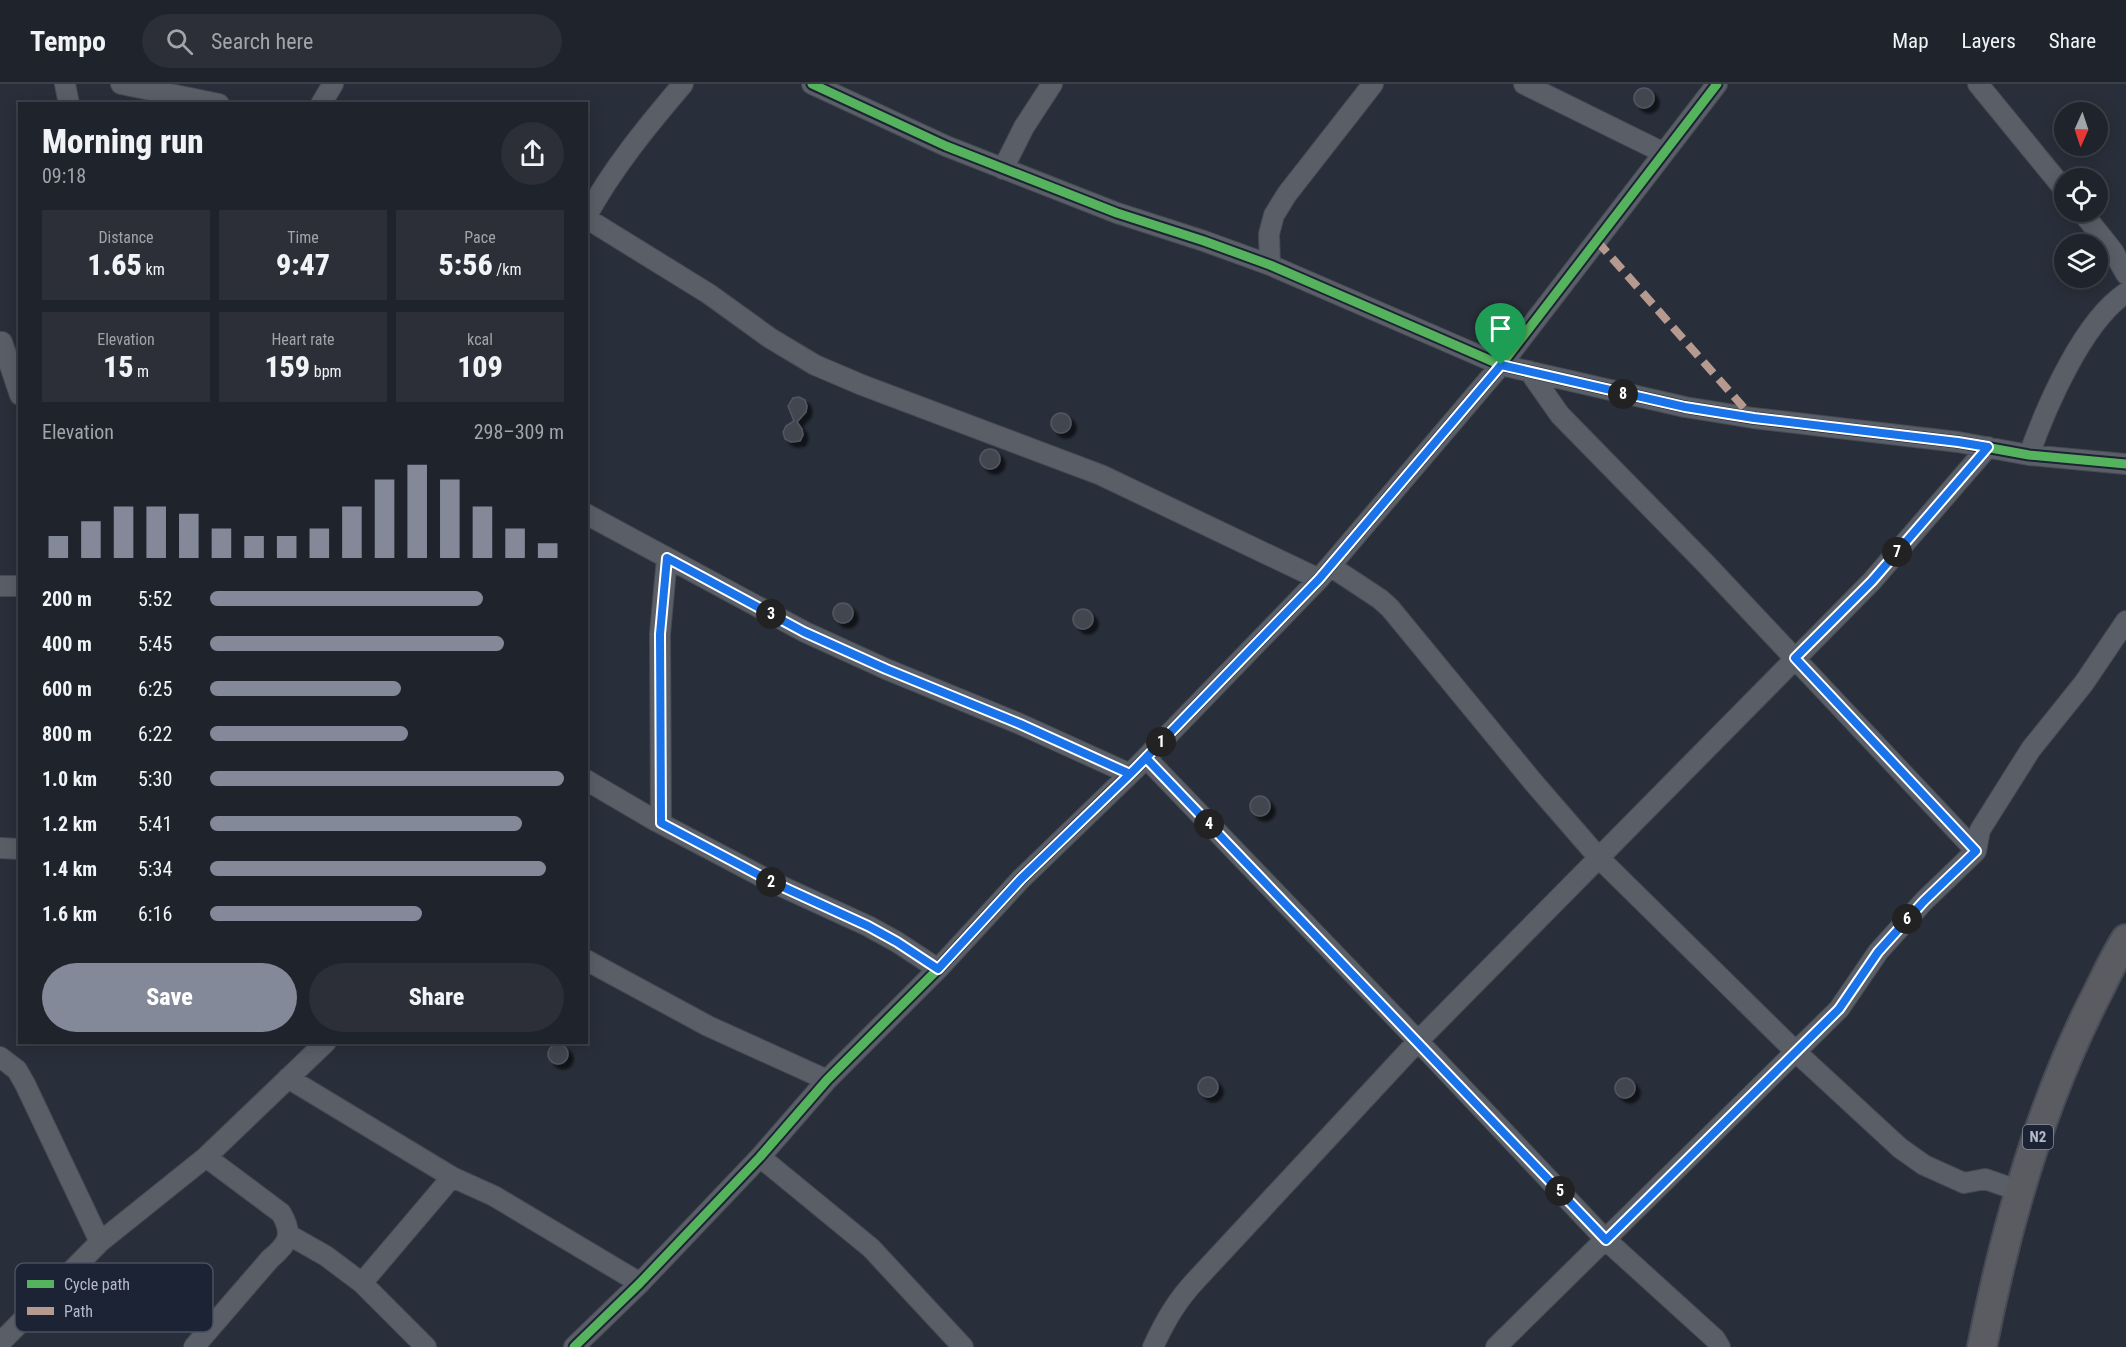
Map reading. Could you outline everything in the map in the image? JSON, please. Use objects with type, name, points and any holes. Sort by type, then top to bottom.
[{"type":"highway","name":"N2","points":[[1982,1347],[1993,1289],[2020,1191],[2062,1070],[2082,1023],[2126,939]]},
{"type":"street","points":[[65,84],[69,102]]},
{"type":"street","points":[[121,84],[209,102]]},
{"type":"street","points":[[322,102],[333,84]]},
{"type":"street","points":[[588,214],[646,128],[683,84]]},
{"type":"street","points":[[812,84],[946,146],[1117,213],[1270,265],[1501,365],[1685,407],[1754,418],[1958,442],[2029,454],[2126,464]]},
{"type":"street","points":[[1003,169],[1024,127],[1052,84]]},
{"type":"street","points":[[1270,265],[1269,234],[1275,215],[1287,194],[1373,84]]},
{"type":"street","points":[[1524,84],[1664,153]]},
{"type":"street","points":[[574,1347],[640,1283],[760,1157],[827,1080],[938,969],[1021,879],[1146,758],[1324,572],[1501,365],[1717,84]]},
{"type":"street","points":[[1978,84],[2054,177]]},
{"type":"street","points":[[588,219],[709,294],[770,338],[815,365],[1101,475],[1324,572],[1380,599],[1390,608],[1599,858],[1796,1052],[1900,1148],[1924,1165],[1964,1183],[1985,1179],[2020,1191]]},
{"type":"street","points":[[2090,222],[2113,251],[2126,274]]},
{"type":"street","points":[[2029,454],[2038,428],[2088,331],[2102,314],[2126,293]]},
{"type":"street","points":[[7,343],[18,387]]},
{"type":"street","points":[[1529,371],[1560,415],[1795,658],[1976,851]]},
{"type":"street","points":[[1153,1347],[1166,1318],[1179,1298],[1418,1041],[1872,581],[1988,447]]},
{"type":"street","points":[[588,515],[804,632],[886,669],[1020,724],[1130,774]]},
{"type":"street","points":[[661,823],[660,634],[667,558]]},
{"type":"street","points":[[0,586],[18,586]]},
{"type":"street","points":[[1496,1347],[1552,1289],[1606,1240],[1839,1009],[1878,952],[1924,901],[1976,851],[1980,830],[2031,749],[2084,683],[2126,621]]},
{"type":"street","points":[[1146,758],[1606,1240],[1715,1339],[1720,1347]]},
{"type":"street","points":[[588,781],[772,882],[868,926],[938,969]]},
{"type":"street","points":[[0,848],[18,849]]},
{"type":"street","points":[[588,961],[708,1026],[827,1080]]},
{"type":"street","points":[[79,1263],[100,1242],[206,1157],[324,1044]]},
{"type":"street","points":[[0,1057],[17,1070],[25,1084],[100,1242]]},
{"type":"street","points":[[288,1078],[452,1177],[494,1196],[640,1283]]},
{"type":"street","points":[[206,1157],[280,1213],[288,1225],[289,1235],[283,1248],[270,1259],[213,1325]]},
{"type":"street","points":[[760,1157],[871,1248],[963,1347]]},
{"type":"street","points":[[362,1283],[452,1177]]},
{"type":"street","points":[[289,1235],[326,1256],[362,1283],[426,1347]]},
{"type":"street","points":[[0,1343],[15,1328]]},
{"type":"street","points":[[194,1347],[207,1332]]},
{"type":"building","points":[[1644,88],[1651,91],[1654,98],[1651,105],[1644,108],[1637,105],[1634,98],[1637,91]]},
{"type":"building","points":[[799,397],[805,400],[807,406],[806,412],[797,422],[803,435],[800,441],[791,442],[785,439],[783,432],[786,426],[794,421],[788,406],[793,398]]},
{"type":"building","points":[[1061,413],[1068,416],[1071,423],[1068,430],[1061,433],[1054,430],[1051,423],[1054,416]]},
{"type":"building","points":[[990,449],[997,452],[1000,459],[997,466],[990,469],[983,466],[980,459],[983,452]]},
{"type":"building","points":[[843,603],[850,606],[853,613],[850,620],[843,623],[836,620],[833,613],[836,606]]},
{"type":"building","points":[[1083,609],[1090,612],[1093,619],[1090,626],[1083,629],[1076,626],[1073,619],[1076,612]]},
{"type":"building","points":[[1260,796],[1267,799],[1270,806],[1267,813],[1260,816],[1253,813],[1250,806],[1253,799]]},
{"type":"building","points":[[558,1044],[565,1047],[568,1054],[565,1061],[558,1064],[551,1061],[548,1054],[551,1047]]},
{"type":"building","points":[[1208,1077],[1215,1080],[1218,1087],[1215,1094],[1208,1097],[1201,1094],[1198,1087],[1201,1080]]},
{"type":"building","points":[[1625,1078],[1632,1081],[1635,1088],[1632,1095],[1625,1098],[1618,1095],[1615,1088],[1618,1081]]},
{"type":"marked path","points":[[1597,241],[1753,418]]},
{"type":"cycle path","points":[[812,84],[946,146],[1117,213],[1270,265],[1501,365],[1685,407],[1753,418],[1958,442],[2029,455],[2126,464]]},
{"type":"cycle path","points":[[574,1347],[640,1283],[760,1157],[827,1080],[938,969],[1021,879],[1137,767],[1319,579],[1501,365],[1717,84]]},
{"type":"route","points":[[1501,365],[1319,579],[1137,767],[1130,774],[1021,879],[938,969],[868,926],[772,882],[661,823],[660,634],[667,558],[804,632],[886,669],[1020,724],[1130,774],[1137,767],[1146,758],[1606,1240],[1839,1009],[1878,952],[1924,901],[1976,851],[1795,658],[1872,581],[1988,447],[1754,418],[1685,407],[1501,365]]}]
